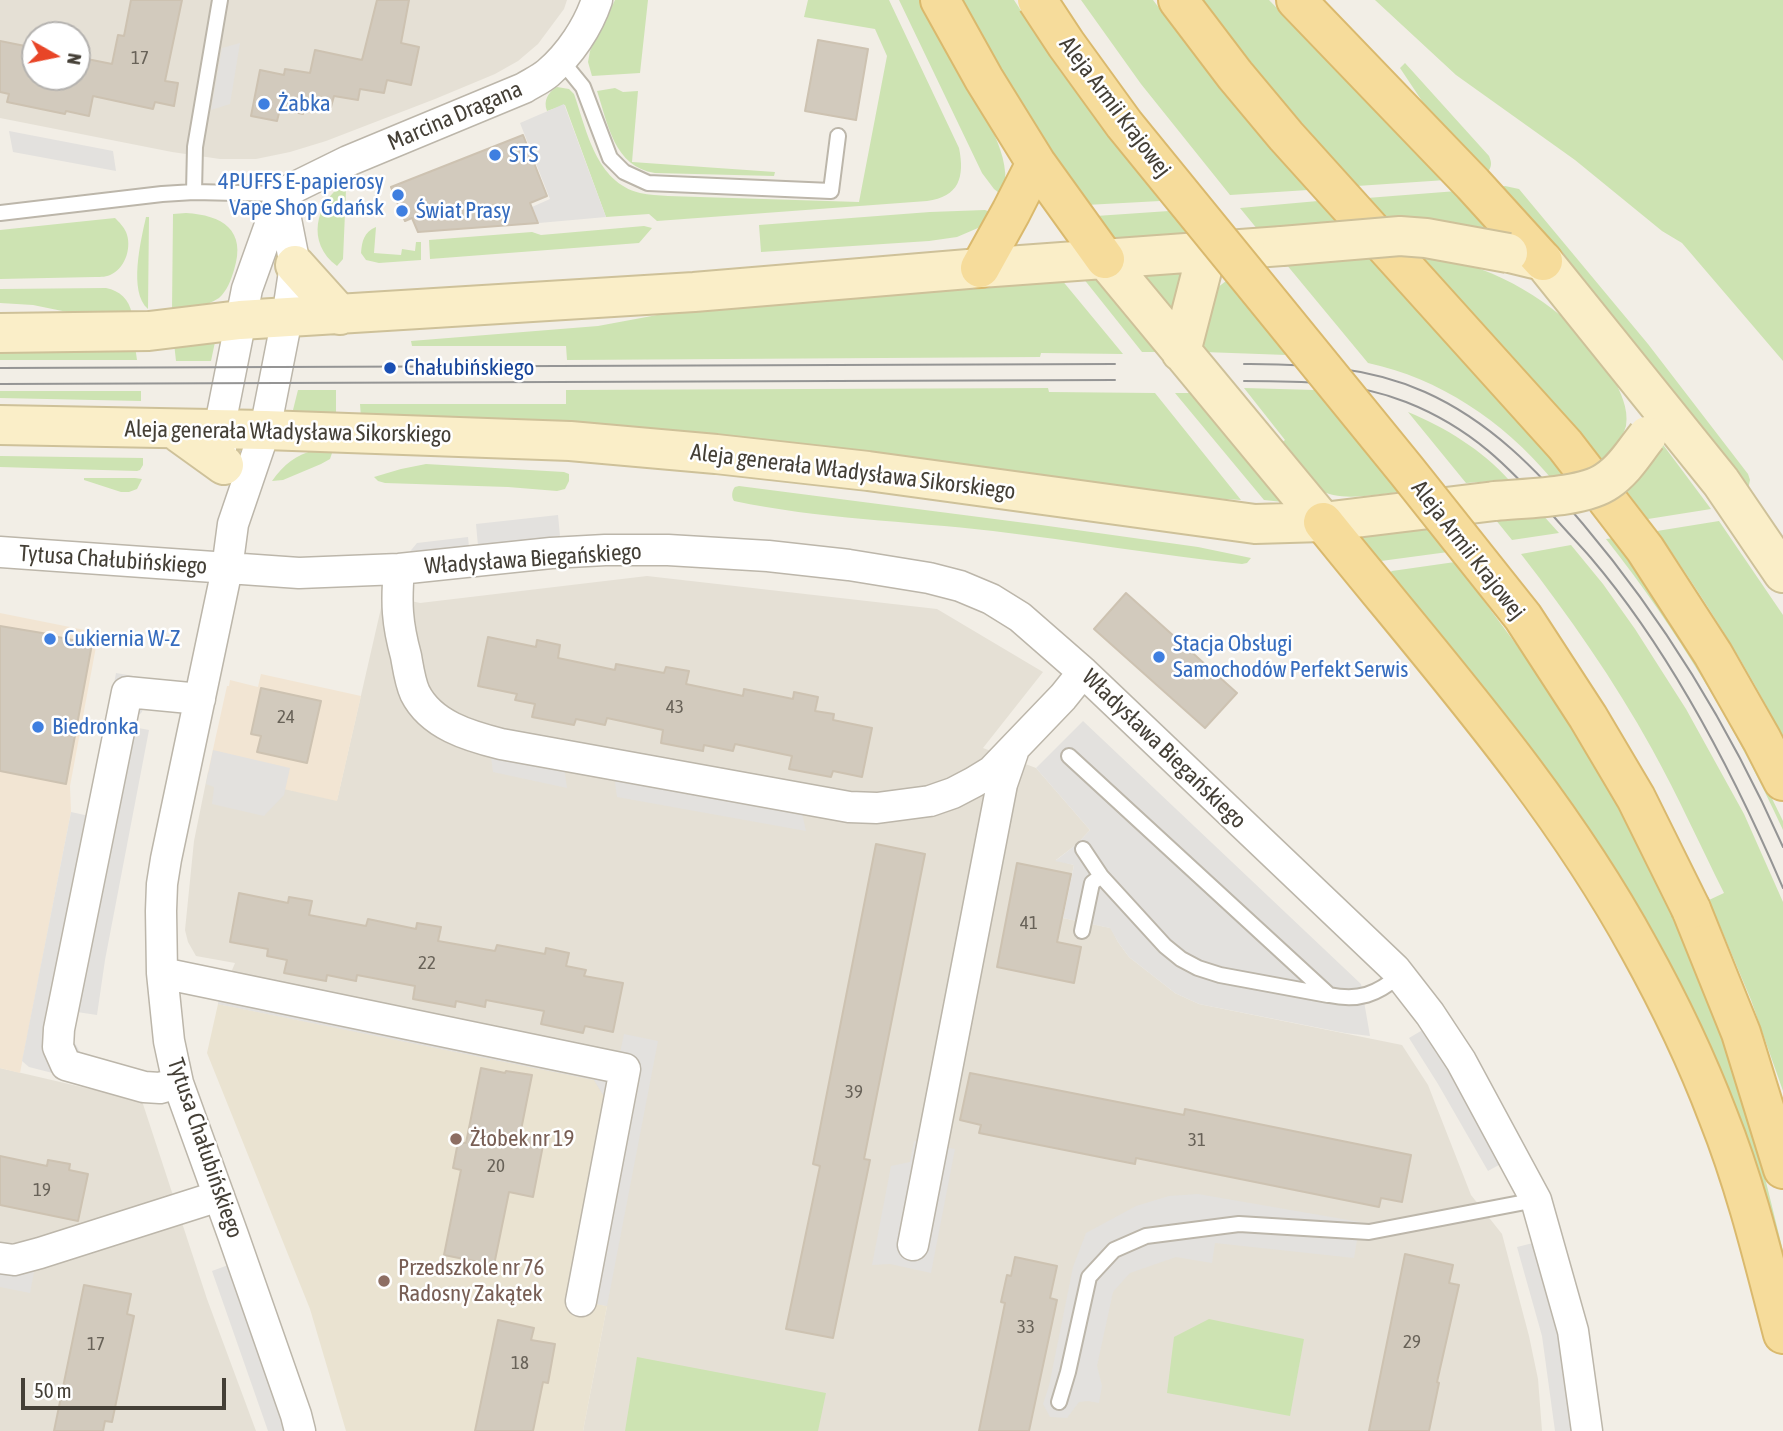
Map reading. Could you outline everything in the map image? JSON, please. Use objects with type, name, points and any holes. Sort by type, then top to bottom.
[{"type":"main road","points":[[940,0],[1035,163],[1105,259]]},
{"type":"main road","name":"Aleja Armii Krajowej","points":[[1037,0],[1124,124],[1522,617],[1588,717],[1636,798],[1691,909],[1741,1033],[1783,1169]]},
{"type":"main road","points":[[1178,0],[1286,136],[1565,445],[1645,549],[1713,654],[1783,781]]},
{"type":"main road","points":[[1296,0],[1472,184],[1525,257]]},
{"type":"main road","points":[[980,268],[1035,163]]},
{"type":"main road","points":[[1323,523],[1523,770],[1588,861],[1639,947],[1684,1034],[1719,1116],[1759,1239],[1783,1334]]},
{"type":"street","name":"Marcina Dragana","points":[[281,194],[348,162],[524,88],[547,74],[577,40],[592,16],[597,0]]},
{"type":"street","points":[[281,194],[295,265],[287,317]]},
{"type":"street","points":[[240,320],[247,289],[281,194]]},
{"type":"street","points":[[0,333],[149,331],[240,320],[694,292],[1400,236],[1426,238],[1525,257],[1655,422],[1721,482],[1783,573]]},
{"type":"street","points":[[1181,352],[1207,251]]},
{"type":"street","points":[[1105,259],[1323,523]]},
{"type":"street","points":[[295,265],[340,314]]},
{"type":"street","name":"Tytusa Chałubińskiego","points":[[287,317],[265,430],[233,524],[227,569],[166,859],[161,911],[162,973],[169,1041],[178,1083],[300,1431]]},
{"type":"street","name":"Tytusa Chałubińskiego","points":[[233,524],[221,448],[240,320]]},
{"type":"street","name":"Aleja generała Władysława Sikorskiego","points":[[0,425],[174,429],[221,448],[265,430],[570,441],[868,471],[1255,524],[1323,523],[1581,492],[1606,482],[1623,467],[1655,422]]},
{"type":"street","name":"Władysława Biegańskiego","points":[[227,569],[299,573],[399,569],[551,553],[626,550],[768,556],[881,569],[929,578],[960,586],[991,599],[1020,617],[1083,672],[1400,975],[1430,1014],[1461,1061],[1536,1199],[1573,1331],[1587,1431]]},
{"type":"street","name":"Tytusa Chałubińskiego","points":[[0,552],[227,569]]},
{"type":"street","name":"Władysława Biegańskiego","points":[[399,569],[396,600],[400,632],[415,692],[429,711],[444,723],[467,735],[501,744],[849,807],[877,808],[930,800],[953,793],[992,771],[1063,697],[1083,672]]},
{"type":"street","points":[[178,1083],[160,1088],[144,1087],[66,1065],[58,1047],[59,1029],[127,692],[200,699]]},
{"type":"street","points":[[913,1245],[1002,784],[1016,745]]},
{"type":"street","points":[[162,973],[625,1069],[581,1301]]},
{"type":"street","points":[[0,1258],[14,1260],[40,1253],[219,1196]]},
{"type":"lane","points":[[194,192],[195,147],[220,0]]},
{"type":"lane","points":[[561,60],[583,87],[610,158],[624,172],[648,183],[831,191],[838,136]]},
{"type":"lane","name":"Marcina Dragana","points":[[0,213],[162,194],[281,194]]},
{"type":"lane","points":[[1069,756],[1329,995]]},
{"type":"lane","points":[[1083,849],[1101,876],[1165,946],[1198,968],[1220,975],[1346,998],[1363,997],[1388,985],[1400,975]]},
{"type":"lane","points":[[1082,931],[1092,883],[1101,876]]},
{"type":"lane","points":[[1059,1402],[1089,1277],[1114,1250],[1146,1236],[1239,1224],[1368,1232],[1536,1199]]},
{"type":"shaded area","points":[[0,0],[567,0],[564,9],[538,44],[518,61],[495,74],[435,99],[326,141],[256,159],[220,159],[0,118]]},
{"type":"shaded area","points":[[240,43],[230,104],[211,110],[222,48]]},
{"type":"shaded area","points":[[564,104],[606,217],[539,223],[532,207],[550,199],[520,123]]},
{"type":"shaded area","points":[[9,131],[113,151],[116,171],[13,152]]},
{"type":"shaded area","points":[[558,515],[560,536],[478,546],[476,524]]},
{"type":"shaded area","points":[[468,537],[469,547],[407,555],[417,543]]},
{"type":"shaded area","points":[[647,576],[937,609],[1043,672],[983,748],[1036,768],[1090,830],[1056,860],[1074,865],[1063,918],[1111,928],[1129,957],[1175,993],[1199,1004],[1402,1045],[1428,1085],[1471,1195],[1502,1234],[1538,1379],[1542,1431],[583,1431],[607,1306],[568,1299],[594,1081],[218,1004],[235,963],[196,956],[185,930],[194,841],[208,772],[337,800],[384,595],[420,603]]},
{"type":"shaded area","points":[[0,613],[90,631],[98,636],[70,786],[71,812],[20,1073],[0,1068]]},
{"type":"shaded area","points":[[116,673],[150,679],[142,712],[133,727],[149,730],[97,1015],[77,1012],[72,1038],[80,1052],[76,1079],[29,1067],[22,1061],[71,812],[89,816]]},
{"type":"shaded area","points":[[261,674],[361,696],[337,801],[208,772],[230,680],[258,687]]},
{"type":"shaded area","points":[[1083,721],[1361,984],[1370,1036],[1199,1004],[1175,993],[1129,957],[1110,928],[1063,918],[1074,865],[1055,861],[1090,830],[1036,768]]},
{"type":"shaded area","points":[[213,750],[290,768],[284,795],[264,816],[212,804],[214,787],[206,784]]},
{"type":"shaded area","points":[[490,750],[564,766],[567,788],[493,772]]},
{"type":"shaded area","points":[[614,775],[801,809],[806,831],[617,797]]},
{"type":"shaded area","points":[[226,971],[620,1053],[624,1034],[658,1041],[607,1306],[568,1299],[606,1100],[594,1080],[218,1004]]},
{"type":"shaded area","points":[[218,1004],[594,1080],[606,1100],[569,1299],[607,1306],[583,1431],[346,1431],[310,1309],[207,1053]]},
{"type":"shaded area","points":[[1426,1028],[1506,1161],[1488,1171],[1409,1038]]},
{"type":"shaded area","points":[[0,1068],[142,1101],[207,1299],[256,1431],[0,1431]]},
{"type":"shaded area","points":[[914,1141],[955,1149],[931,1273],[890,1264],[872,1265],[891,1166],[910,1162]]},
{"type":"shaded area","points":[[1198,1194],[1360,1222],[1354,1258],[1215,1243],[1212,1263],[1176,1257],[1130,1273],[1113,1292],[1097,1366],[1102,1386],[1099,1403],[1079,1402],[1067,1418],[1050,1417],[1043,1404],[1073,1267],[1086,1233],[1136,1206],[1169,1196]]},
{"type":"shaded area","points":[[1537,1242],[1560,1330],[1574,1431],[1555,1431],[1542,1336],[1517,1247]]},
{"type":"shaded area","points":[[231,1264],[288,1431],[268,1431],[212,1271]]},
{"type":"shaded area","points":[[0,1265],[34,1272],[30,1293],[0,1287]]},
{"type":"green space","points":[[615,0],[648,0],[640,73],[592,76],[588,62],[590,51]]},
{"type":"green space","points":[[808,0],[889,0],[959,148],[960,176],[953,190],[938,199],[927,201],[657,221],[649,214],[606,217],[565,105],[547,111],[547,97],[557,87],[569,89],[574,94],[589,139],[603,167],[625,187],[640,193],[859,202],[887,56],[875,29],[804,17]]},
{"type":"green space","points":[[899,0],[919,0],[994,134],[1004,165],[1004,197],[982,173]]},
{"type":"green space","points":[[958,0],[1014,0],[1060,71],[1160,201],[1086,205],[1065,176]]},
{"type":"green space","points":[[1081,0],[1153,0],[1230,100],[1308,190],[1230,195],[1141,84]]},
{"type":"green space","points":[[1202,0],[1269,0],[1446,180],[1357,186],[1270,86]]},
{"type":"green space","points":[[1375,0],[1783,0],[1783,361],[1682,243],[1662,231],[1575,160],[1456,75]]},
{"type":"green space","points":[[1405,63],[1489,156],[1491,165],[1487,173],[1430,113],[1400,68]]},
{"type":"green space","points":[[615,88],[623,92],[638,91],[632,162],[775,172],[774,176],[655,173],[641,169],[630,162],[622,153],[609,130],[597,91]]},
{"type":"green space","points":[[344,183],[343,259],[337,266],[327,257],[321,246],[318,224],[326,202]]},
{"type":"green space","points":[[1500,187],[1519,189],[1648,344],[1748,474],[1750,480],[1747,494]]},
{"type":"green space","points":[[1457,191],[1498,237],[1387,220],[1367,198]]},
{"type":"green space","points":[[1318,201],[1339,224],[1258,230],[1240,208]]},
{"type":"green space","points":[[985,210],[993,213],[987,221],[957,237],[761,252],[759,225]]},
{"type":"green space","points":[[1169,211],[1189,236],[1113,241],[1096,216]]},
{"type":"green space","points":[[173,214],[211,217],[228,227],[237,244],[237,256],[230,281],[219,298],[202,305],[172,310]]},
{"type":"green space","points":[[146,217],[149,217],[148,309],[142,301],[137,278]]},
{"type":"green space","points":[[115,218],[125,230],[128,243],[124,261],[112,274],[99,277],[0,279],[0,230]]},
{"type":"green space","points":[[644,226],[652,228],[639,243],[430,259],[429,240],[532,232],[541,235]]},
{"type":"green space","points":[[376,227],[374,253],[401,255],[402,249],[415,251],[416,242],[421,242],[421,260],[379,263],[366,260],[361,253],[363,241],[366,234]]},
{"type":"green space","points":[[1420,255],[1466,264],[1513,284],[1552,309],[1586,340],[1612,376],[1625,406],[1626,426],[1604,462],[1519,365]]},
{"type":"green space","points":[[1368,256],[1565,475],[1550,477],[1512,438],[1490,420],[1444,391],[1420,379],[1368,363],[1286,264]]},
{"type":"green space","points":[[1192,272],[1172,311],[1142,275]]},
{"type":"green space","points":[[1097,277],[1160,352],[1142,352],[1083,278]]},
{"type":"green space","points":[[1061,279],[1123,354],[1041,353],[1040,357],[567,360],[566,346],[412,346],[411,341],[598,326],[711,305]]},
{"type":"green space","points":[[1226,281],[1287,355],[1204,352],[1199,336],[1213,291]]},
{"type":"green space","points":[[106,288],[123,296],[132,314],[82,315],[33,305],[0,303],[0,289]]},
{"type":"green space","points":[[215,342],[211,361],[176,361],[174,343]]},
{"type":"green space","points":[[135,346],[137,360],[0,360],[0,351]]},
{"type":"green space","points":[[1048,388],[1049,392],[1155,393],[1241,500],[361,418],[360,404],[566,404],[566,390]]},
{"type":"green space","points":[[1244,388],[1315,390],[1400,492],[1347,497],[1319,489],[1280,444],[1285,440]]},
{"type":"green space","points":[[298,390],[336,390],[336,416],[292,414]]},
{"type":"green space","points":[[0,391],[141,391],[141,401],[0,398]]},
{"type":"green space","points":[[1175,393],[1194,393],[1283,502],[1264,500]]},
{"type":"green space","points":[[1408,412],[1462,440],[1509,480],[1466,483]]},
{"type":"green space","points":[[1658,438],[1711,509],[1648,519],[1625,489]]},
{"type":"green space","points":[[315,450],[333,450],[330,459],[321,464],[283,480],[272,481],[291,461]]},
{"type":"green space","points":[[0,456],[143,458],[143,465],[137,471],[0,467]]},
{"type":"green space","points":[[426,464],[564,472],[569,474],[569,481],[565,489],[557,491],[385,483],[374,477]]},
{"type":"green space","points":[[84,478],[142,479],[137,489],[121,492]]},
{"type":"green space","points":[[739,486],[1198,547],[1251,558],[1242,564],[993,531],[798,512],[734,501],[733,490]]},
{"type":"green space","points":[[1541,513],[1559,533],[1512,540],[1495,519]]},
{"type":"green space","points":[[1719,521],[1783,615],[1783,737],[1723,632],[1657,531]]},
{"type":"green space","points":[[1426,524],[1448,552],[1378,563],[1354,531]]},
{"type":"green space","points":[[1614,538],[1696,657],[1758,770],[1783,821],[1783,830],[1745,753],[1703,679],[1657,608],[1606,539]]},
{"type":"green space","points":[[1571,545],[1635,629],[1686,709],[1744,814],[1783,902],[1783,1091],[1751,1000],[1709,900],[1724,893],[1689,821],[1652,749],[1607,673],[1521,554]]},
{"type":"green space","points":[[1455,562],[1563,711],[1620,808],[1676,918],[1727,1048],[1753,1129],[1783,1251],[1783,1271],[1693,1012],[1639,908],[1558,785],[1387,575],[1392,571]]},
{"type":"green space","points":[[1209,1319],[1304,1339],[1290,1416],[1167,1393],[1174,1337]]},
{"type":"green space","points":[[637,1357],[826,1393],[818,1431],[625,1431]]},
{"type":"building","points":[[131,0],[182,0],[165,81],[178,83],[174,106],[155,102],[153,109],[93,96],[89,116],[7,102],[9,94],[0,92],[0,41],[21,45],[21,91],[91,91],[91,60],[112,64],[118,35],[124,36]]},
{"type":"building","points":[[377,0],[409,0],[401,43],[419,47],[411,85],[387,80],[384,93],[360,89],[358,100],[334,96],[331,107],[306,102],[303,114],[280,109],[277,121],[251,116],[260,70],[284,75],[285,69],[310,73],[315,50],[362,60]]},
{"type":"building","points":[[818,40],[868,49],[856,120],[805,111]]},
{"type":"building","points":[[523,135],[547,196],[530,203],[538,223],[418,232],[412,218],[405,221],[391,187]]},
{"type":"building","points":[[1126,593],[1237,693],[1205,728],[1094,629]]},
{"type":"building","name":"Biedronka","points":[[0,626],[92,644],[66,784],[0,771]]},
{"type":"building","points":[[488,637],[536,647],[537,640],[560,645],[558,658],[615,670],[616,664],[664,673],[666,667],[689,671],[686,684],[743,696],[744,689],[793,699],[794,692],[818,697],[815,711],[834,714],[833,720],[872,728],[862,777],[833,771],[831,777],[789,769],[792,756],[735,744],[733,751],[704,745],[703,751],[661,743],[663,730],[607,718],[605,725],[576,719],[574,725],[532,717],[535,704],[515,700],[517,694],[478,686]]},
{"type":"building","points":[[261,688],[321,701],[307,763],[257,752],[261,736],[251,734]]},
{"type":"building","points":[[876,844],[925,854],[864,1159],[870,1160],[833,1338],[786,1329],[820,1166],[813,1164]]},
{"type":"building","points":[[1017,863],[1071,874],[1057,942],[1081,947],[1074,983],[997,967]]},
{"type":"building","points":[[239,893],[288,903],[289,897],[312,901],[309,915],[366,926],[368,919],[416,929],[417,923],[441,927],[438,941],[495,951],[497,945],[545,954],[546,948],[569,953],[566,966],[586,970],[584,976],[623,983],[613,1032],[585,1026],[583,1033],[541,1024],[544,1011],[486,1000],[485,1007],[456,1001],[455,1007],[413,999],[415,986],[357,975],[356,981],[327,975],[326,981],[284,973],[287,960],[267,956],[268,949],[230,942]]},
{"type":"building","points":[[481,1068],[532,1075],[520,1135],[544,1140],[533,1197],[509,1192],[494,1265],[444,1255],[461,1170],[453,1168],[458,1142],[466,1143]]},
{"type":"building","points":[[970,1073],[1184,1115],[1185,1109],[1411,1155],[1402,1202],[1381,1198],[1379,1207],[1136,1158],[1135,1164],[979,1133],[981,1125],[960,1120]]},
{"type":"building","points":[[0,1156],[47,1166],[48,1160],[70,1164],[69,1170],[88,1174],[78,1221],[0,1205]]},
{"type":"building","points":[[1405,1254],[1453,1265],[1449,1283],[1459,1285],[1429,1431],[1369,1431]]},
{"type":"building","points":[[1015,1257],[1057,1266],[1050,1298],[1057,1300],[1029,1431],[979,1431],[1005,1303],[1001,1302],[1007,1275],[1011,1276]]},
{"type":"building","points":[[84,1285],[131,1294],[127,1314],[134,1316],[112,1422],[105,1421],[103,1431],[54,1431]]},
{"type":"building","points":[[498,1320],[534,1328],[531,1340],[555,1344],[548,1383],[543,1382],[533,1431],[475,1431]]},
{"type":"tram line","points":[[0,368],[1115,364]]},
{"type":"tram line","points":[[1244,364],[1336,368],[1380,376],[1449,404],[1471,417],[1512,449],[1583,524],[1669,638],[1741,761],[1783,847]]},
{"type":"tram line","points":[[0,384],[1115,380]]},
{"type":"tram line","points":[[1244,381],[1326,384],[1386,395],[1451,424],[1505,466],[1591,558],[1648,634],[1699,716],[1722,759],[1783,888]]},
{"type":"place","name":"Żabka","points":[[264,104]]},
{"type":"place","name":"STS","points":[[495,155]]},
{"type":"place","name":"4PUFFS E-papierosy Vape Shop Gdańsk","points":[[398,195]]},
{"type":"place","name":"Świat Prasy","points":[[402,211]]},
{"type":"place","name":"Chałubińskiego","points":[[390,368]]},
{"type":"place","name":"Cukiernia W-Z","points":[[50,639]]},
{"type":"place","name":"Stacja Obsługi Samochodów Perfekt Serwis","points":[[1159,657]]},
{"type":"place","name":"Biedronka","points":[[38,727]]},
{"type":"place","name":"Żłobek nr 19","points":[[456,1139]]},
{"type":"place","name":"Przedszkole nr 76 Radosny Zakątek","points":[[384,1281]]}]
